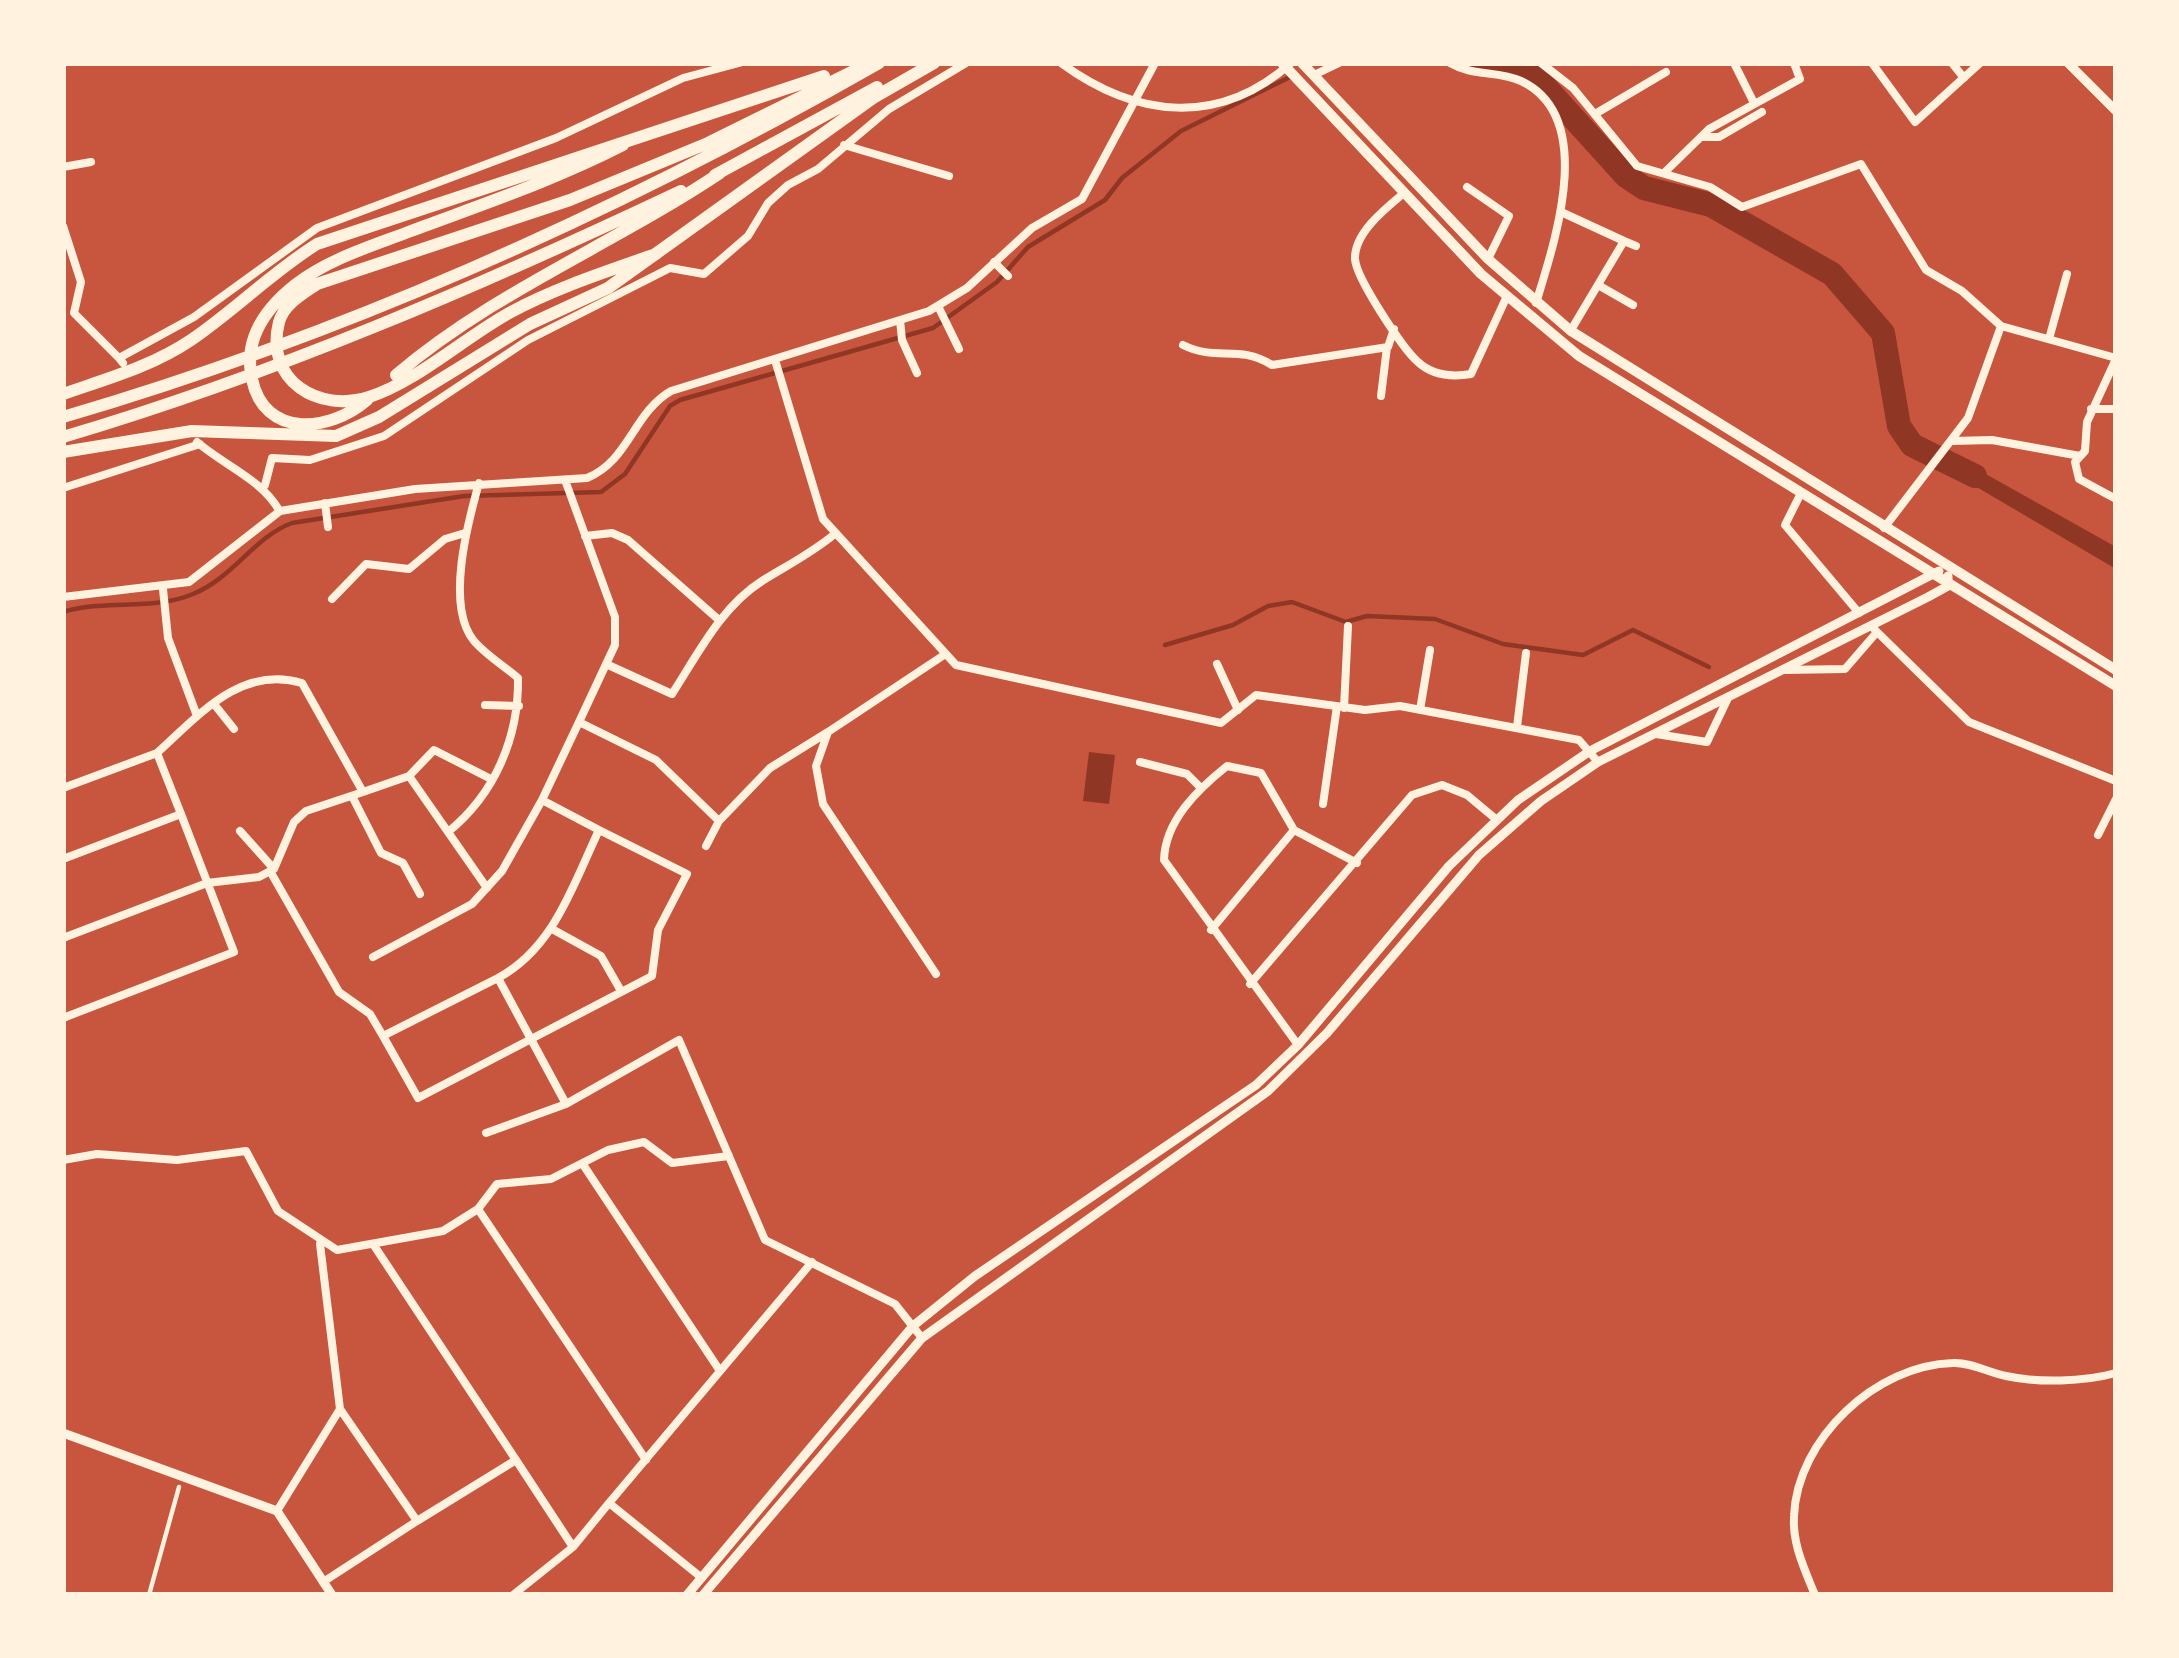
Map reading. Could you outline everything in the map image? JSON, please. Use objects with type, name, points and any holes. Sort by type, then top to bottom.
[{"type":"highway","points":[[63,394],[137,368],[190,341],[269,274],[317,244],[568,158],[623,145],[855,63]]},
{"type":"highway","points":[[63,417],[296,337],[500,254],[874,63]]},
{"type":"highway","points":[[63,437],[262,371],[506,272],[720,172],[920,63]]},
{"type":"highway","points":[[63,452],[192,431],[336,436],[379,418],[530,324],[608,288],[873,98],[934,63]]},
{"type":"highway","points":[[623,145],[576,170],[400,236],[298,282],[256,329],[250,361],[254,388],[268,411],[288,424],[338,420],[444,337],[507,296],[659,214],[720,172]]},
{"type":"highway","points":[[656,254],[514,310],[374,395],[324,402],[301,393],[286,376],[279,321],[292,302],[317,284],[710,149]]},
{"type":"main road","points":[[1287,65],[1507,296],[1609,377],[2116,686]]},
{"type":"main road","points":[[1308,70],[1488,259],[1571,332],[2116,670]]},
{"type":"street","points":[[63,226],[81,283],[74,313],[122,361],[317,228],[556,138],[683,78],[739,63]]},
{"type":"street","points":[[265,485],[272,458],[310,460],[384,436],[528,340],[670,268],[704,274],[748,236],[768,203],[889,109],[966,63]]},
{"type":"street","points":[[1061,63],[1136,101],[1210,108],[1271,81],[1287,65]]},
{"type":"street","points":[[63,597],[163,591],[207,571],[280,511],[479,485],[566,483],[587,478],[616,462],[663,396],[940,310],[997,265],[1032,228],[1073,208],[1094,184],[1155,63]]},
{"type":"street","points":[[1308,70],[1339,63]]},
{"type":"street","points":[[1450,63],[1468,74],[1521,81],[1543,96],[1561,130],[1561,212],[1536,304]]},
{"type":"street","points":[[1541,63],[1595,114],[1637,166],[1710,187],[1742,207],[1861,164],[1926,270],[1962,290],[2000,326],[2116,358],[2091,409],[2075,462],[2079,479],[2116,499]]},
{"type":"street","points":[[1734,63],[1754,104]]},
{"type":"street","points":[[1666,171],[1701,137],[1801,79],[1794,63]]},
{"type":"street","points":[[1872,63],[1915,122],[1980,63]]},
{"type":"street","points":[[1952,63],[1964,78]]},
{"type":"street","points":[[2068,63],[2116,111]]},
{"type":"street","points":[[1595,114],[1666,72]]},
{"type":"street","points":[[1543,96],[1555,77]]},
{"type":"street","points":[[1701,137],[1719,137],[1762,112]]},
{"type":"street","points":[[843,145],[949,176]]},
{"type":"street","points":[[63,167],[91,162]]},
{"type":"street","points":[[1467,187],[1509,215],[1488,259]]},
{"type":"street","points":[[1404,193],[1359,239],[1355,260],[1364,284],[1417,362],[1453,377],[1471,374],[1507,296]]},
{"type":"street","points":[[1073,208],[1080,220]]},
{"type":"street","points":[[1561,212],[1636,246]]},
{"type":"street","points":[[1571,332],[1624,241]]},
{"type":"street","points":[[997,265],[1008,276]]},
{"type":"street","points":[[2049,339],[2067,274]]},
{"type":"street","points":[[1598,285],[1633,305]]},
{"type":"street","points":[[940,310],[959,349]]},
{"type":"street","points":[[901,323],[902,340],[917,373]]},
{"type":"street","points":[[1885,528],[1969,418],[2000,326]]},
{"type":"street","points":[[1381,395],[1394,328]]},
{"type":"street","points":[[1183,345],[1204,356],[1248,350],[1272,365],[1387,347]]},
{"type":"street","points":[[775,362],[823,519],[944,655],[968,669],[1221,723],[1256,695],[1341,707],[1420,710],[1579,740],[1598,762]]},
{"type":"street","points":[[2091,409],[2116,409]]},
{"type":"street","points":[[1948,445],[1992,440],[2080,456]]},
{"type":"street","points":[[63,488],[198,442],[234,473],[265,485],[280,511]]},
{"type":"street","points":[[373,957],[472,904],[502,872],[616,644],[615,617],[566,483]]},
{"type":"street","points":[[448,832],[475,810],[510,744],[519,706],[518,678],[472,639],[466,622],[460,572],[479,485]]},
{"type":"street","points":[[1800,495],[1785,525],[1861,616]]},
{"type":"street","points":[[325,507],[328,527]]},
{"type":"street","points":[[270,520],[275,531]]},
{"type":"street","points":[[332,599],[366,565],[409,569],[445,538],[465,533]]},
{"type":"street","points":[[585,536],[612,533],[628,540],[719,620]]},
{"type":"street","points":[[606,664],[672,694],[719,620],[760,582],[801,562],[836,533]]},
{"type":"street","points":[[687,1595],[913,1326],[975,1276],[1256,1085],[1298,1045],[1449,866],[1497,820],[1590,752],[1861,616],[1948,566]]},
{"type":"street","points":[[703,1595],[922,1338],[1268,1091],[1327,1033],[1478,855],[1541,800],[1598,762],[1874,629],[1948,586],[1948,566]]},
{"type":"street","points":[[163,591],[168,638],[197,716]]},
{"type":"street","points":[[1323,804],[1341,707],[1348,626]]},
{"type":"street","points":[[1784,670],[1845,669],[1874,629]]},
{"type":"street","points":[[1874,629],[1969,722],[2116,781]]},
{"type":"street","points":[[1420,710],[1430,650]]},
{"type":"street","points":[[1517,727],[1526,652]]},
{"type":"street","points":[[706,846],[718,821],[770,768],[944,655]]},
{"type":"street","points":[[1217,664],[1238,710]]},
{"type":"street","points":[[63,788],[157,753],[239,684],[276,675],[302,683],[363,792]]},
{"type":"street","points":[[1655,734],[1707,742],[1729,697]]},
{"type":"street","points":[[214,704],[234,729]]},
{"type":"street","points":[[484,705],[519,706]]},
{"type":"street","points":[[579,722],[656,760],[718,821]]},
{"type":"street","points":[[828,732],[816,766],[824,804],[936,974]]},
{"type":"street","points":[[272,870],[294,823],[306,811],[410,776],[434,750],[491,779]]},
{"type":"street","points":[[63,1018],[234,952],[157,753]]},
{"type":"street","points":[[1140,762],[1187,774],[1201,788]]},
{"type":"street","points":[[1298,1045],[1164,860],[1165,836],[1201,788],[1227,766],[1261,773],[1294,830],[1357,863]]},
{"type":"street","points":[[410,776],[487,888]]},
{"type":"street","points":[[1250,984],[1402,806],[1425,788],[1454,789],[1497,820]]},
{"type":"street","points":[[352,796],[380,854],[403,863],[420,894]]},
{"type":"street","points":[[2098,836],[2116,799]]},
{"type":"street","points":[[240,831],[272,870],[339,992],[370,1014],[418,1098],[652,976],[658,930],[687,874],[542,800]]},
{"type":"street","points":[[63,859],[181,814]]},
{"type":"street","points":[[383,1036],[498,978],[530,956],[552,928],[599,830]]},
{"type":"street","points":[[1211,930],[1294,830]]},
{"type":"street","points":[[63,938],[207,883],[272,870]]},
{"type":"street","points":[[552,928],[601,956],[621,991]]},
{"type":"street","points":[[498,978],[566,1103]]},
{"type":"street","points":[[486,1133],[566,1103],[679,1040],[765,1240],[895,1304],[922,1338]]},
{"type":"street","points":[[63,1160],[98,1154],[177,1160],[246,1151],[278,1210],[304,1225],[320,1244],[337,1250],[443,1231],[478,1209],[497,1184],[551,1179],[608,1150],[644,1142],[672,1163],[729,1156]]},
{"type":"street","points":[[584,1166],[720,1371]]},
{"type":"street","points":[[478,1209],[646,1460]]},
{"type":"street","points":[[320,1244],[340,1409],[416,1521]]},
{"type":"street","points":[[375,1246],[573,1547]]},
{"type":"street","points":[[513,1595],[573,1547],[812,1262]]},
{"type":"street","points":[[1815,1595],[1799,1556],[1793,1519],[1797,1494],[1826,1433],[1862,1399],[1893,1378],[1956,1362],[2009,1377],[2063,1380],[2116,1373]]},
{"type":"street","points":[[277,1511],[340,1409]]},
{"type":"street","points":[[63,1433],[277,1511],[332,1595]]},
{"type":"street","points":[[323,1582],[516,1460]]},
{"type":"street","points":[[149,1595],[179,1486]]},
{"type":"street","points":[[609,1503],[702,1578]]},
{"type":"shaded area","points":[[1950,454],[2116,547],[2116,569],[1941,466]]},
{"type":"shaded area","points":[[1089,752],[1115,755],[1109,804],[1083,801]]},
{"type":"waterway","points":[[1482,63],[1516,66],[1539,80],[1626,176],[1644,188],[1711,205],[1832,274],[1883,333],[1899,426],[1912,445],[1975,476]]},
{"type":"waterway","points":[[63,612],[162,602],[193,594],[292,523],[464,496],[601,492],[625,474],[670,406],[933,328],[997,282],[1028,247],[1105,200],[1122,178],[1181,131],[1292,76]]},
{"type":"waterway","points":[[1165,645],[1233,625],[1268,606],[1292,602],[1346,622],[1367,616],[1435,619],[1503,644],[1583,655],[1633,630],[1709,667]]}]
